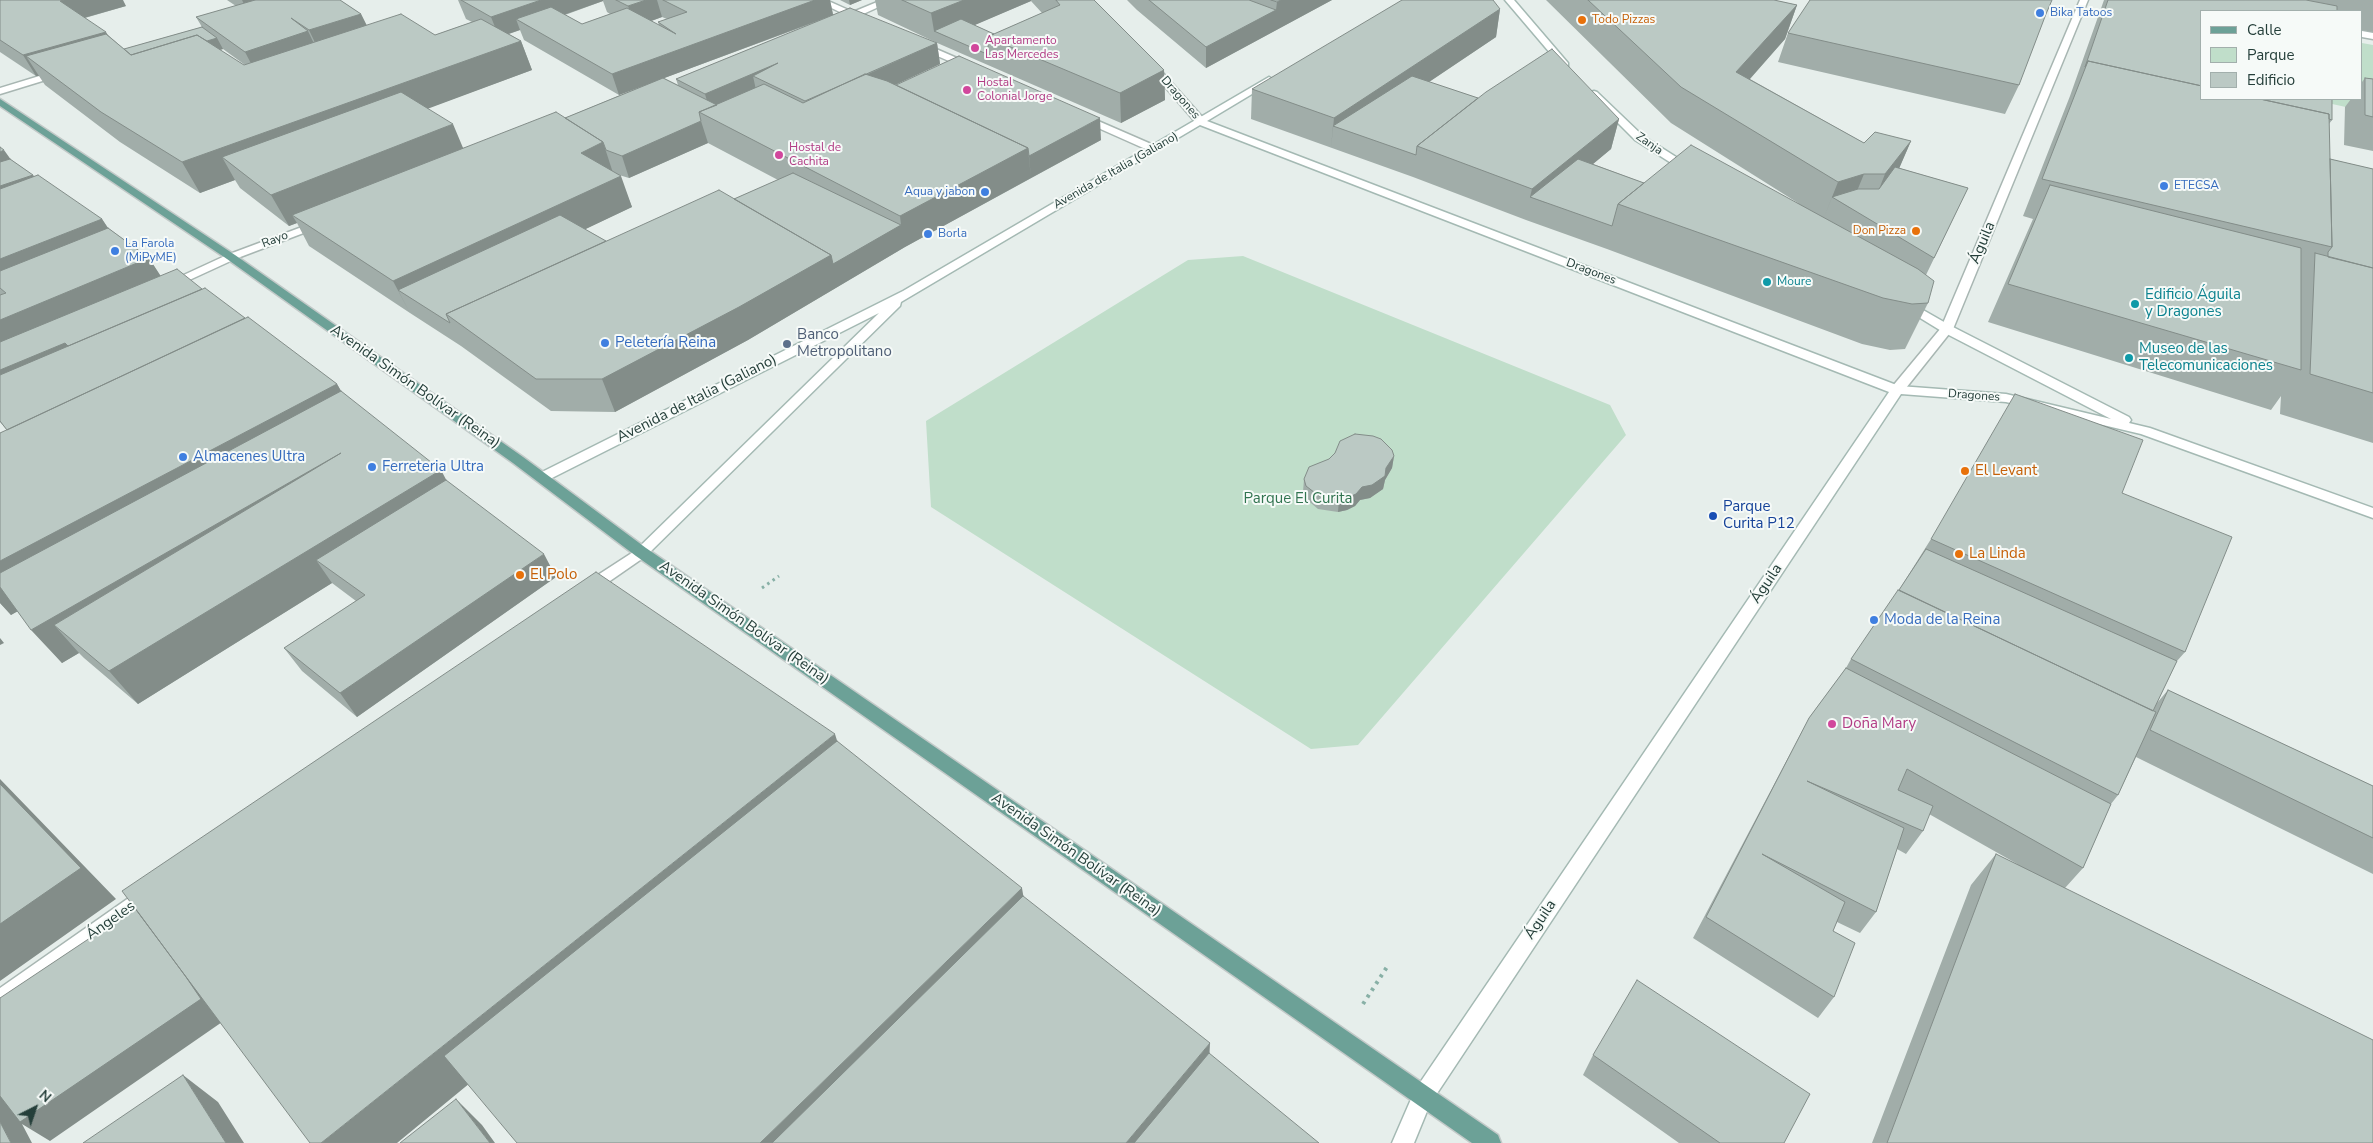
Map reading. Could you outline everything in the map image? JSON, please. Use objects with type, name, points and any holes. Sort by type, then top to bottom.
[{"type":"main road","points":[[819,0],[872,23]]},
{"type":"main road","points":[[835,22],[890,0]]},
{"type":"main road","name":"Zanja","points":[[1510,0],[1556,56],[1639,138],[1697,175]]},
{"type":"main road","name":"Águila","points":[[1403,1143],[1422,1097],[1897,390],[1947,329],[2084,0]]},
{"type":"main road","points":[[908,40],[981,72]]},
{"type":"main road","name":"Dragones","points":[[1144,57],[1201,122],[1897,390],[2006,398],[2145,431],[2373,513]]},
{"type":"main road","points":[[0,91],[66,71]]},
{"type":"main road","name":"Avenida de Italia (Galiano)","points":[[540,478],[906,294],[1201,122],[1276,76]]},
{"type":"main road","name":"Avenida Simón Bolívar (Reina)","points":[[0,102],[231,257],[518,460],[642,552],[1490,1143]]},
{"type":"main road","points":[[1072,112],[1154,149]]},
{"type":"main road","name":"Rayo","points":[[160,289],[231,257],[324,221]]},
{"type":"main road","name":"Avenida de Italia (Galiano)","points":[[642,552],[906,294]]},
{"type":"main road","points":[[1897,300],[1947,329]]},
{"type":"main road","name":"Dragones","points":[[1947,329],[2145,431]]},
{"type":"main road","points":[[576,597],[642,552]]},
{"type":"main road","name":"Ángeles","points":[[0,999],[162,886]]},
{"type":"green space","points":[[2363,43],[2373,45],[2373,113],[2314,100],[2363,100]]},
{"type":"green space","name":"Parque El Curita","points":[[1243,256],[1610,405],[1626,435],[1358,745],[1311,749],[931,507],[926,421],[1188,260]]},
{"type":"building","points":[[0,0],[64,0],[60,1],[106,32],[23,55],[0,40]]},
{"type":"building","points":[[255,0],[340,0],[361,14],[309,30],[291,18],[308,31],[245,52],[196,17]]},
{"type":"building","points":[[461,0],[541,0],[491,17]]},
{"type":"building","points":[[616,0],[646,0],[628,6]]},
{"type":"building","points":[[663,0],[815,0],[612,74],[516,19],[551,7],[582,24],[627,8],[676,34],[658,22],[687,12]]},
{"type":"building","points":[[902,0],[964,0],[931,13]]},
{"type":"building","points":[[1056,0],[1094,0],[1164,70],[1120,93],[987,37],[1060,5]]},
{"type":"building","points":[[1149,0],[1249,0],[1276,10],[1206,47]]},
{"type":"building","points":[[1402,0],[1493,0],[1500,9],[1334,118],[1252,89]]},
{"type":"building","points":[[1588,0],[1774,0],[1797,5],[1736,72],[1864,143],[1875,132],[1911,141],[1885,174],[1864,174],[1838,182],[1681,87]]},
{"type":"building","points":[[1810,0],[2052,0],[2019,85],[1788,33]]},
{"type":"building","points":[[2108,0],[2306,0],[2337,6],[2337,10],[2200,10],[2200,86],[2088,61],[2085,67]]},
{"type":"building","points":[[850,8],[937,43],[805,101],[753,76],[778,63],[705,94],[676,79]]},
{"type":"building","points":[[401,14],[435,35],[481,19],[521,41],[182,162],[101,112],[26,56],[106,34],[131,55],[197,35],[244,65]]},
{"type":"building","points":[[961,19],[994,34],[987,37],[989,55],[934,31]]},
{"type":"building","points":[[202,27],[217,38],[207,41],[197,35],[131,55],[124,49]]},
{"type":"building","points":[[1552,49],[1619,119],[1532,189],[1417,146],[1486,92]]},
{"type":"building","points":[[959,56],[1100,118],[1029,156],[1028,148],[896,85]]},
{"type":"building","points":[[2088,61],[2200,86],[2200,100],[2265,100],[2329,114],[2332,247],[2042,179]]},
{"type":"building","points":[[865,74],[887,81],[1028,148],[900,216],[699,112],[764,84],[803,103]]},
{"type":"building","points":[[1412,76],[1478,98],[1417,146],[1416,155],[1333,126]]},
{"type":"building","points":[[663,78],[717,105],[699,112],[701,121],[622,156],[606,150],[603,142],[565,118]]},
{"type":"building","points":[[2365,78],[2373,79],[2373,117],[2365,115]]},
{"type":"building","points":[[401,92],[453,124],[271,195],[222,157]]},
{"type":"building","points":[[2265,100],[2332,100],[2332,120],[2329,119],[2329,114]]},
{"type":"building","points":[[556,112],[603,142],[581,153],[621,176],[393,281],[292,215]]},
{"type":"building","points":[[1691,145],[1918,269],[1934,281],[1928,303],[1912,304],[1883,298],[1618,204]]},
{"type":"building","points":[[10,159],[33,175],[0,186],[0,162]]},
{"type":"building","points":[[1578,159],[1644,183],[1618,204],[1612,226],[1530,197]]},
{"type":"building","points":[[2330,159],[2373,169],[2373,268],[2328,257],[2328,252],[2332,247]]},
{"type":"building","points":[[1895,167],[1968,188],[1934,258],[1832,197],[1858,189],[1879,189]]},
{"type":"building","points":[[793,173],[901,225],[833,264],[831,255],[734,199]]},
{"type":"building","points":[[38,175],[102,219],[0,259],[0,189]]},
{"type":"building","points":[[2050,185],[2301,248],[2301,370],[2008,284]]},
{"type":"building","points":[[719,190],[831,255],[739,307],[602,379],[536,379],[446,314]]},
{"type":"building","points":[[560,215],[606,241],[446,314],[450,323],[398,290]]},
{"type":"building","points":[[108,228],[149,258],[0,320],[0,295],[6,293],[0,288],[0,271]]},
{"type":"building","points":[[2315,253],[2373,268],[2373,393],[2310,374]]},
{"type":"building","points":[[177,269],[202,289],[68,346],[65,343],[0,370],[0,342]]},
{"type":"building","points":[[205,288],[245,318],[7,430],[0,421],[0,375]]},
{"type":"building","points":[[248,317],[337,384],[0,561],[0,433]]},
{"type":"building","points":[[341,391],[441,470],[109,671],[54,625],[341,453],[31,630],[0,587],[0,573]]},
{"type":"building","points":[[2015,394],[2143,440],[2122,493],[2232,537],[2185,652],[1931,539]]},
{"type":"building","points":[[1355,434],[1381,439],[1392,450],[1394,456],[1386,468],[1385,476],[1372,485],[1362,487],[1356,494],[1349,497],[1339,499],[1319,496],[1306,486],[1304,479],[1309,467],[1329,459],[1335,453],[1340,441]]},
{"type":"building","points":[[446,480],[544,554],[340,693],[284,648],[365,595],[316,560]]},
{"type":"building","points":[[1926,549],[2177,661],[2153,711],[1899,590]]},
{"type":"building","points":[[596,572],[835,734],[321,1143],[310,1143],[122,891]]},
{"type":"building","points":[[1898,590],[2156,712],[2118,795],[1851,659]]},
{"type":"building","points":[[1846,668],[2111,804],[2083,868],[1907,769],[1898,790],[1933,806],[1923,831],[1807,781],[1904,828],[1876,912],[1762,854],[1845,902],[1833,931],[1855,943],[1834,997],[1706,917],[1809,718]]},
{"type":"building","points":[[2168,690],[2373,786],[2373,838],[2150,730]]},
{"type":"building","points":[[837,741],[1022,888],[760,1143],[517,1143],[444,1056]]},
{"type":"building","points":[[0,784],[81,868],[0,924]]},
{"type":"building","points":[[1996,854],[2373,1040],[2373,1143],[1887,1143]]},
{"type":"building","points":[[1023,896],[1210,1043],[1126,1143],[772,1143]]},
{"type":"building","points":[[135,908],[201,999],[20,1122],[0,1096],[0,998]]},
{"type":"building","points":[[1637,980],[1810,1094],[1784,1143],[1720,1143],[1593,1055]]},
{"type":"building","points":[[1209,1053],[1319,1143],[1134,1143]]},
{"type":"building","points":[[183,1075],[226,1143],[83,1143]]},
{"type":"building","points":[[456,1099],[490,1143],[400,1143]]},
{"type":"building","points":[[0,1122],[11,1143],[0,1143]]},
{"type":"place","name":"Bika Tatoos","points":[[2040,13]]},
{"type":"place","name":"Todo Pizzas","points":[[1582,20]]},
{"type":"place","name":"Apartamento Las Mercedes","points":[[975,48]]},
{"type":"place","name":"Hostal Colonial Jorge","points":[[967,90]]},
{"type":"place","name":"Hostal de Cachita","points":[[779,155]]},
{"type":"place","name":"ETECSA","points":[[2164,186]]},
{"type":"place","name":"Aqua y jabon","points":[[985,192]]},
{"type":"place","name":"Don Pizza","points":[[1916,231]]},
{"type":"place","name":"Borla","points":[[928,234]]},
{"type":"place","name":"La Farola (MiPyME)","points":[[115,251]]},
{"type":"place","name":"Moure","points":[[1767,282]]},
{"type":"place","name":"Edificio Águila y Dragones","points":[[2135,304]]},
{"type":"place","name":"Peletería Reina","points":[[605,343]]},
{"type":"place","name":"Banco Metropolitano","points":[[787,344]]},
{"type":"place","name":"Museo de las Telecomunicaciones","points":[[2129,358]]},
{"type":"place","name":"Almacenes Ultra","points":[[183,457]]},
{"type":"place","name":"Ferreteria Ultra","points":[[372,467]]},
{"type":"place","name":"El Levant","points":[[1965,471]]},
{"type":"place","name":"Parque Curita P12","points":[[1713,516]]},
{"type":"place","name":"La Linda","points":[[1959,554]]},
{"type":"place","name":"El Polo","points":[[520,575]]},
{"type":"place","name":"Moda de la Reina","points":[[1874,620]]},
{"type":"place","name":"Doña Mary","points":[[1832,724]]}]
